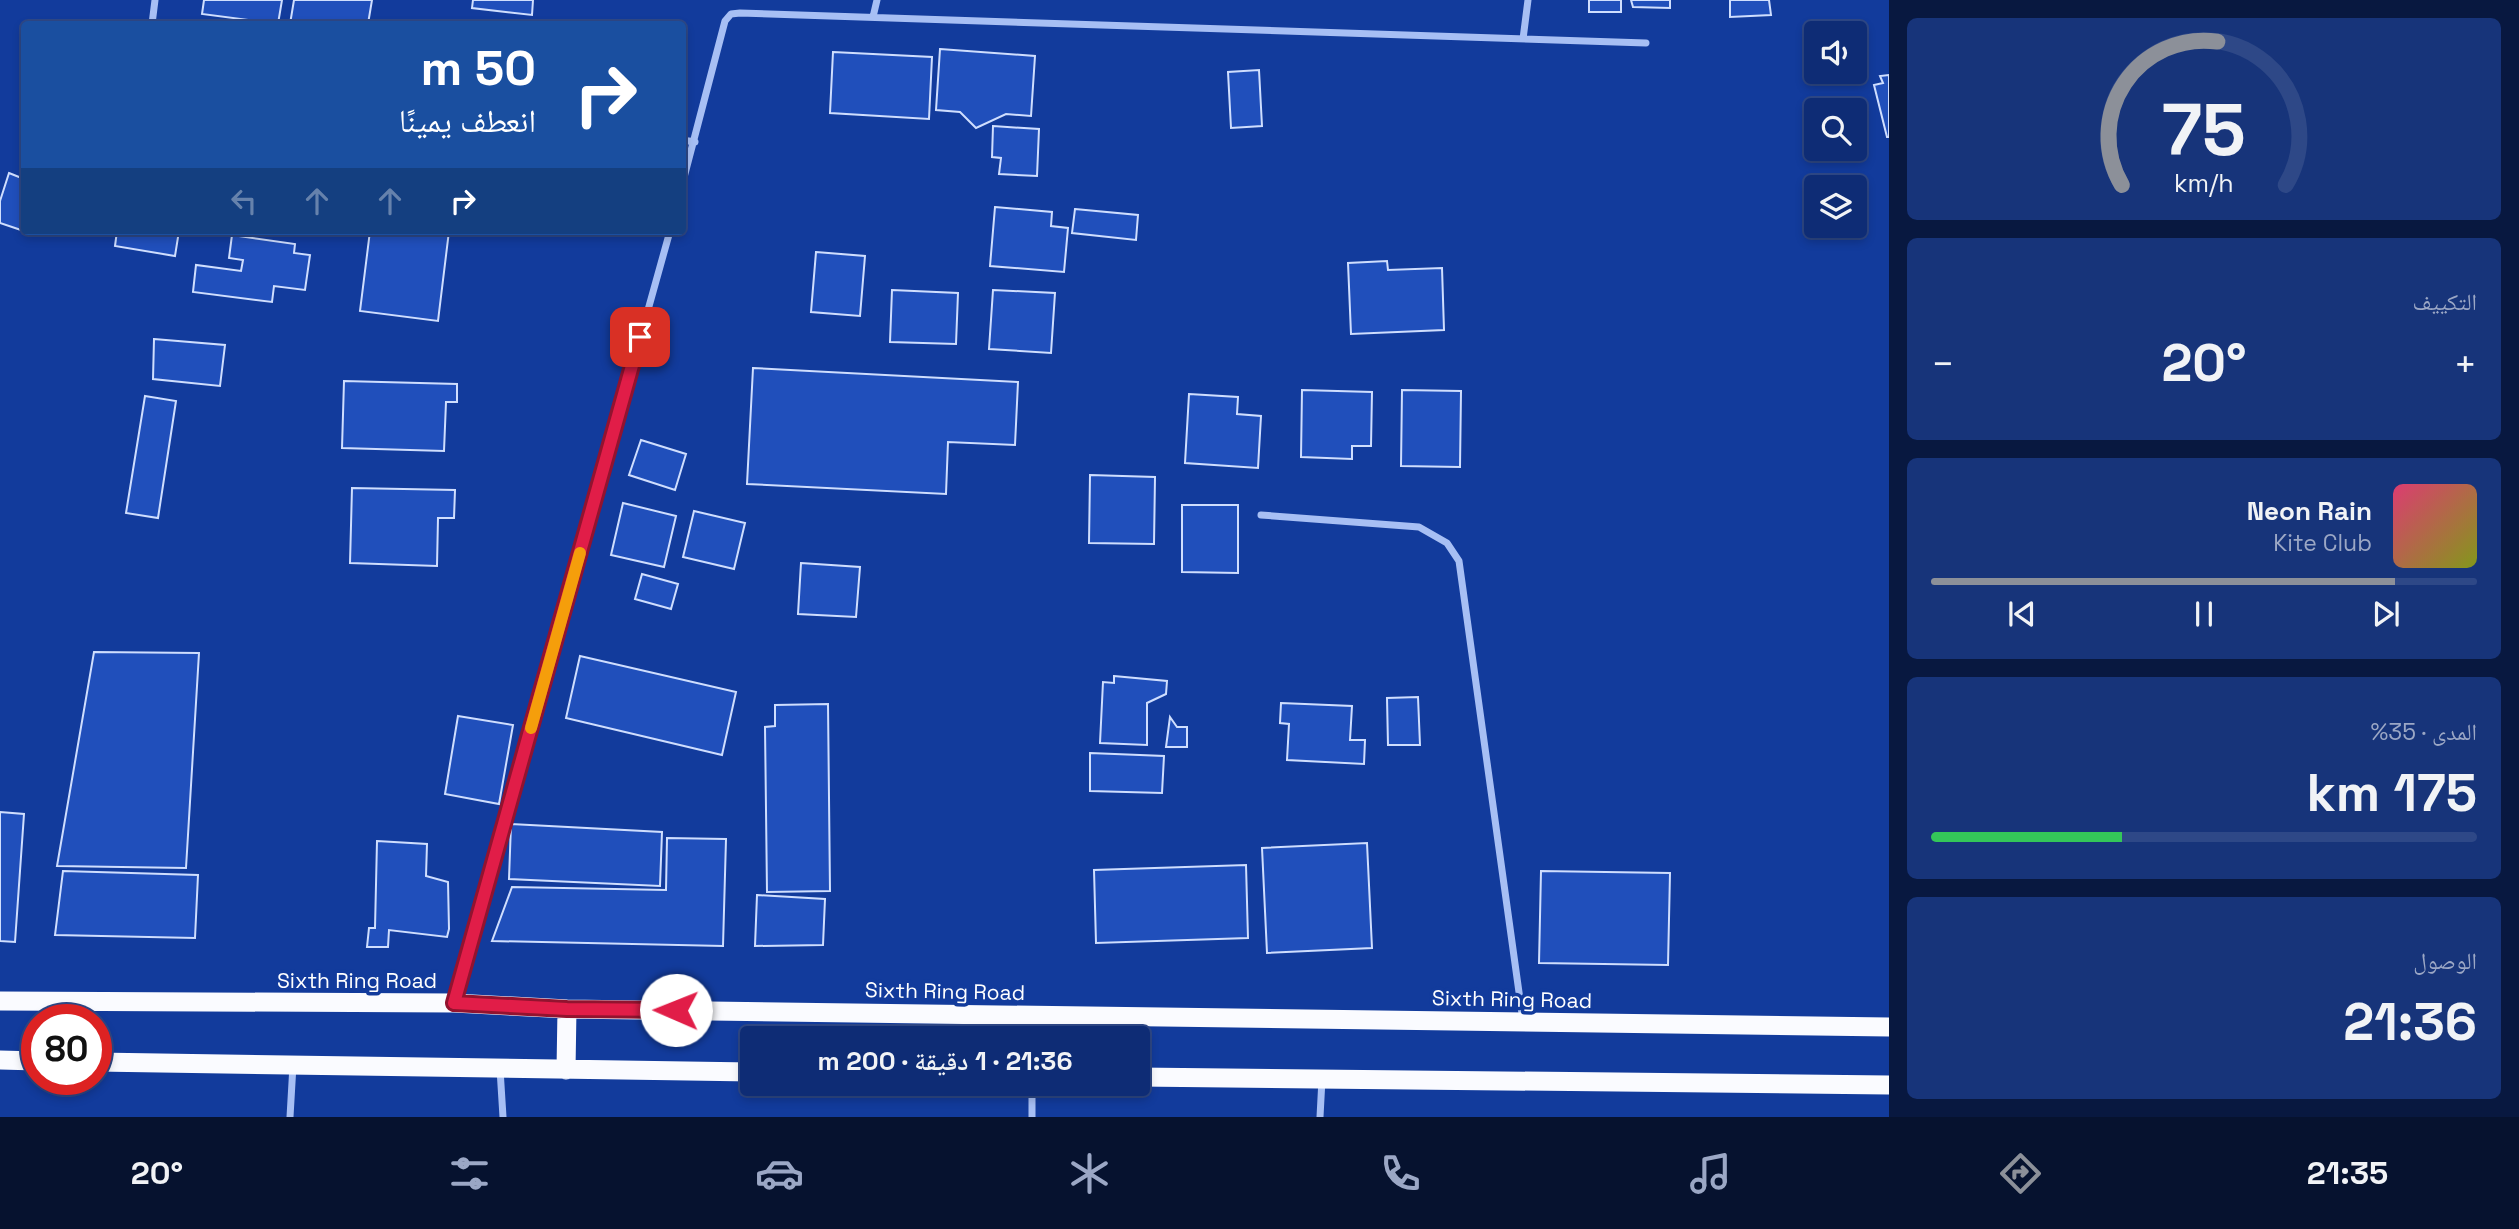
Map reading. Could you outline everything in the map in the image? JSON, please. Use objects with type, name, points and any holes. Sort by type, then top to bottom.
[{"type":"highway","name":"Sixth Ring Road","points":[[0,1002],[454,1003],[567,1009],[1889,1027]]},
{"type":"highway","points":[[566,1070],[567,1009]]},
{"type":"highway","points":[[0,1060],[21,1061]]},
{"type":"highway","points":[[112,1062],[740,1072]]},
{"type":"highway","points":[[1150,1077],[1889,1085]]},
{"type":"street","points":[[152,21],[155,0]]},
{"type":"street","points":[[873,17],[877,0]]},
{"type":"street","points":[[1522,39],[1528,0]]},
{"type":"street","points":[[686,172],[725,21],[731,14],[1646,43]]},
{"type":"street","points":[[686,141],[695,142]]},
{"type":"street","points":[[454,1003],[669,235]]},
{"type":"street","points":[[1261,516],[1419,527],[1447,543],[1459,561],[1523,1022]]},
{"type":"street","points":[[290,1117],[293,1065]]},
{"type":"street","points":[[500,1069],[503,1117]]},
{"type":"street","points":[[1320,1117],[1322,1079]]},
{"type":"street","points":[[1032,1096],[1032,1117]]},
{"type":"building","points":[[204,0],[282,0],[278,21],[255,21],[202,14]]},
{"type":"building","points":[[294,0],[372,0],[368,21],[290,21]]},
{"type":"building","points":[[473,0],[533,0],[532,15],[472,8]]},
{"type":"building","points":[[1589,0],[1621,0],[1621,12],[1589,12]]},
{"type":"building","points":[[1631,0],[1670,0],[1670,8],[1633,7]]},
{"type":"building","points":[[1730,0],[1769,0],[1771,15],[1730,17]]},
{"type":"building","points":[[940,49],[1035,56],[1031,116],[1006,114],[976,128],[960,112],[936,110]]},
{"type":"building","points":[[833,52],[932,57],[929,119],[830,113]]},
{"type":"building","points":[[1259,70],[1262,126],[1231,128],[1228,72]]},
{"type":"building","points":[[1889,75],[1887,137],[1874,85],[1883,83],[1880,76]]},
{"type":"building","points":[[993,126],[1039,129],[1037,176],[999,174],[1001,158],[992,157]]},
{"type":"building","points":[[9,173],[21,178],[21,230],[0,223],[0,201]]},
{"type":"building","points":[[995,207],[1052,212],[1051,226],[1068,228],[1064,272],[990,266]]},
{"type":"building","points":[[1075,209],[1138,215],[1136,240],[1072,233]]},
{"type":"building","points":[[116,235],[178,235],[175,256],[115,246]]},
{"type":"building","points":[[232,235],[295,244],[294,253],[310,255],[305,290],[274,286],[272,302],[193,292],[196,265],[241,271],[243,260],[229,258]]},
{"type":"building","points":[[370,235],[449,235],[438,321],[360,311]]},
{"type":"building","points":[[816,252],[865,256],[860,316],[811,312]]},
{"type":"building","points":[[1387,261],[1388,270],[1442,268],[1444,330],[1351,334],[1348,263]]},
{"type":"building","points":[[892,290],[958,293],[956,344],[890,342]]},
{"type":"building","points":[[993,290],[1055,293],[1051,353],[989,349]]},
{"type":"building","points":[[154,339],[225,345],[220,386],[153,379]]},
{"type":"building","points":[[753,368],[1018,382],[1015,445],[948,442],[946,494],[747,484]]},
{"type":"building","points":[[344,381],[457,384],[457,402],[446,402],[444,451],[342,448]]},
{"type":"building","points":[[1302,390],[1372,392],[1371,446],[1352,446],[1352,459],[1301,457]]},
{"type":"building","points":[[1402,390],[1461,391],[1460,467],[1401,466]]},
{"type":"building","points":[[1189,394],[1238,397],[1237,414],[1261,416],[1258,468],[1185,463]]},
{"type":"building","points":[[145,396],[176,401],[158,518],[126,513]]},
{"type":"building","points":[[641,440],[686,454],[675,490],[629,475]]},
{"type":"building","points":[[1090,475],[1155,477],[1154,544],[1089,543]]},
{"type":"building","points":[[352,488],[455,490],[454,518],[438,518],[437,566],[350,563]]},
{"type":"building","points":[[623,503],[676,516],[664,567],[611,555]]},
{"type":"building","points":[[1182,505],[1238,505],[1238,573],[1182,572]]},
{"type":"building","points":[[694,511],[745,523],[734,569],[683,557]]},
{"type":"building","points":[[801,563],[860,567],[856,617],[798,614]]},
{"type":"building","points":[[642,574],[678,584],[671,609],[635,599]]},
{"type":"building","points":[[94,652],[199,653],[186,868],[57,866]]},
{"type":"building","points":[[580,656],[736,692],[722,755],[566,718]]},
{"type":"building","points":[[1114,676],[1167,681],[1166,694],[1147,703],[1147,745],[1100,743],[1103,682],[1114,683]]},
{"type":"building","points":[[1418,697],[1420,745],[1388,745],[1387,698]]},
{"type":"building","points":[[1281,703],[1352,706],[1350,740],[1365,740],[1364,764],[1287,760],[1289,724],[1280,723]]},
{"type":"building","points":[[828,704],[830,891],[767,892],[765,727],[775,726],[775,705]]},
{"type":"building","points":[[458,716],[513,725],[499,804],[445,794]]},
{"type":"building","points":[[1170,717],[1177,727],[1187,727],[1187,747],[1166,747]]},
{"type":"building","points":[[1090,753],[1164,756],[1162,793],[1090,791]]},
{"type":"building","points":[[0,812],[24,814],[15,942],[0,941]]},
{"type":"building","points":[[511,824],[662,832],[660,886],[509,879]]},
{"type":"building","points":[[667,838],[726,839],[723,946],[492,941],[512,887],[666,890]]},
{"type":"building","points":[[377,841],[427,844],[426,876],[448,882],[447,937],[389,930],[388,947],[367,947],[369,928],[375,928]]},
{"type":"building","points":[[1367,843],[1372,948],[1267,953],[1262,848]]},
{"type":"building","points":[[1246,865],[1248,938],[1096,943],[1094,870]]},
{"type":"building","points":[[63,871],[198,875],[195,938],[55,935]]},
{"type":"building","points":[[1541,871],[1670,873],[1668,965],[1539,963]]},
{"type":"building","points":[[757,895],[825,899],[823,945],[755,946]]},
{"type":"slow traffic","points":[[531,728],[580,553]]},
{"type":"route","points":[[640,337],[454,1003],[567,1009],[676,1010]]}]
